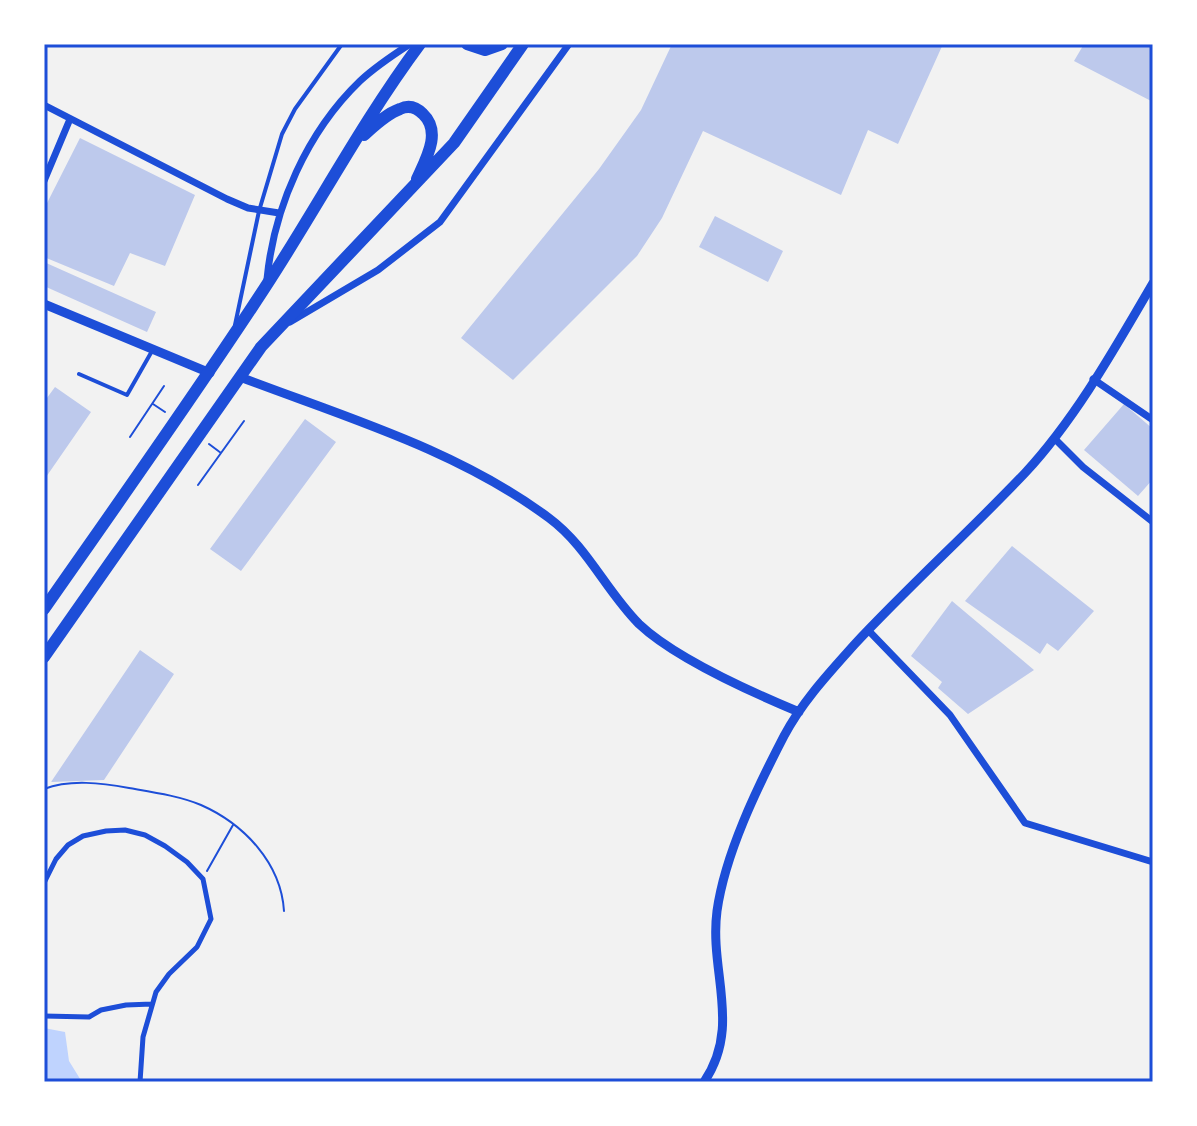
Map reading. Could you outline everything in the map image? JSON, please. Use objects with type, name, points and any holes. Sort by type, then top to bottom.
[{"type":"highway","points":[[44,609],[210,373],[350,147],[420,44]]},
{"type":"highway","points":[[467,44],[485,50],[502,44]]},
{"type":"highway","points":[[44,657],[277,329],[462,134],[523,44]]},
{"type":"highway","points":[[350,147],[396,110],[404,107],[420,110],[432,129],[430,149],[413,189]]},
{"type":"street","points":[[266,286],[270,247],[279,213],[298,170],[329,117],[361,80],[410,44]]},
{"type":"street","points":[[277,329],[378,270],[440,222],[569,44]]},
{"type":"street","points":[[44,105],[227,199],[259,211],[279,213]]},
{"type":"street","points":[[44,181],[70,119]]},
{"type":"street","points":[[704,1082],[716,1064],[723,1041],[715,928],[723,884],[752,805],[799,712],[820,683],[868,630],[1055,439],[1153,283]]},
{"type":"street","points":[[44,304],[210,373]]},
{"type":"street","points":[[240,377],[478,471],[526,501],[569,535],[618,600],[655,638],[749,690],[799,712]]},
{"type":"street","points":[[1093,379],[1153,420]]},
{"type":"street","points":[[1055,439],[1083,467],[1153,522]]},
{"type":"street","points":[[868,630],[950,715],[1025,823],[1153,862]]},
{"type":"street","points":[[44,883],[56,859],[68,845],[83,836],[125,830],[145,835],[165,846],[203,879],[211,919],[197,947],[169,974],[156,992],[143,1037],[140,1082]]},
{"type":"street","points":[[44,1016],[89,1017],[101,1010],[153,1004]]},
{"type":"lane","points":[[233,336],[259,211],[286,125],[342,44]]},
{"type":"lane","points":[[79,374],[127,395],[153,349]]},
{"type":"path","points":[[130,437],[164,386]]},
{"type":"path","points":[[153,404],[164,412]]},
{"type":"path","points":[[198,485],[244,421]]},
{"type":"path","points":[[210,444],[221,453]]},
{"type":"path","points":[[44,789],[83,783],[146,791],[199,804],[248,837],[269,863],[279,882],[284,911]]},
{"type":"path","points":[[203,879],[233,825]]},
{"type":"water","points":[[44,1028],[65,1032],[69,1061],[82,1082],[44,1082]]},
{"type":"building","points":[[672,44],[943,44],[898,144],[868,130],[841,195],[703,131],[662,218],[637,256],[513,380],[461,338],[599,169],[641,110]]},
{"type":"building","points":[[1084,44],[1153,44],[1153,102],[1074,61]]},
{"type":"building","points":[[80,138],[195,195],[165,266],[130,253],[114,286],[44,257],[44,209]]},
{"type":"building","points":[[715,216],[783,251],[768,282],[699,247]]},
{"type":"building","points":[[44,262],[156,312],[147,332],[44,286]]},
{"type":"building","points":[[55,387],[91,412],[44,480],[44,402]]},
{"type":"building","points":[[1124,404],[1153,429],[1153,479],[1138,496],[1084,450]]},
{"type":"building","points":[[305,419],[336,442],[241,571],[210,549]]},
{"type":"building","points":[[1012,546],[1094,611],[1058,651],[1047,643],[1040,654],[965,601]]},
{"type":"building","points":[[952,601],[1034,670],[968,714],[938,688],[942,682],[911,656]]},
{"type":"building","points":[[140,650],[174,674],[104,780],[51,782]]}]
